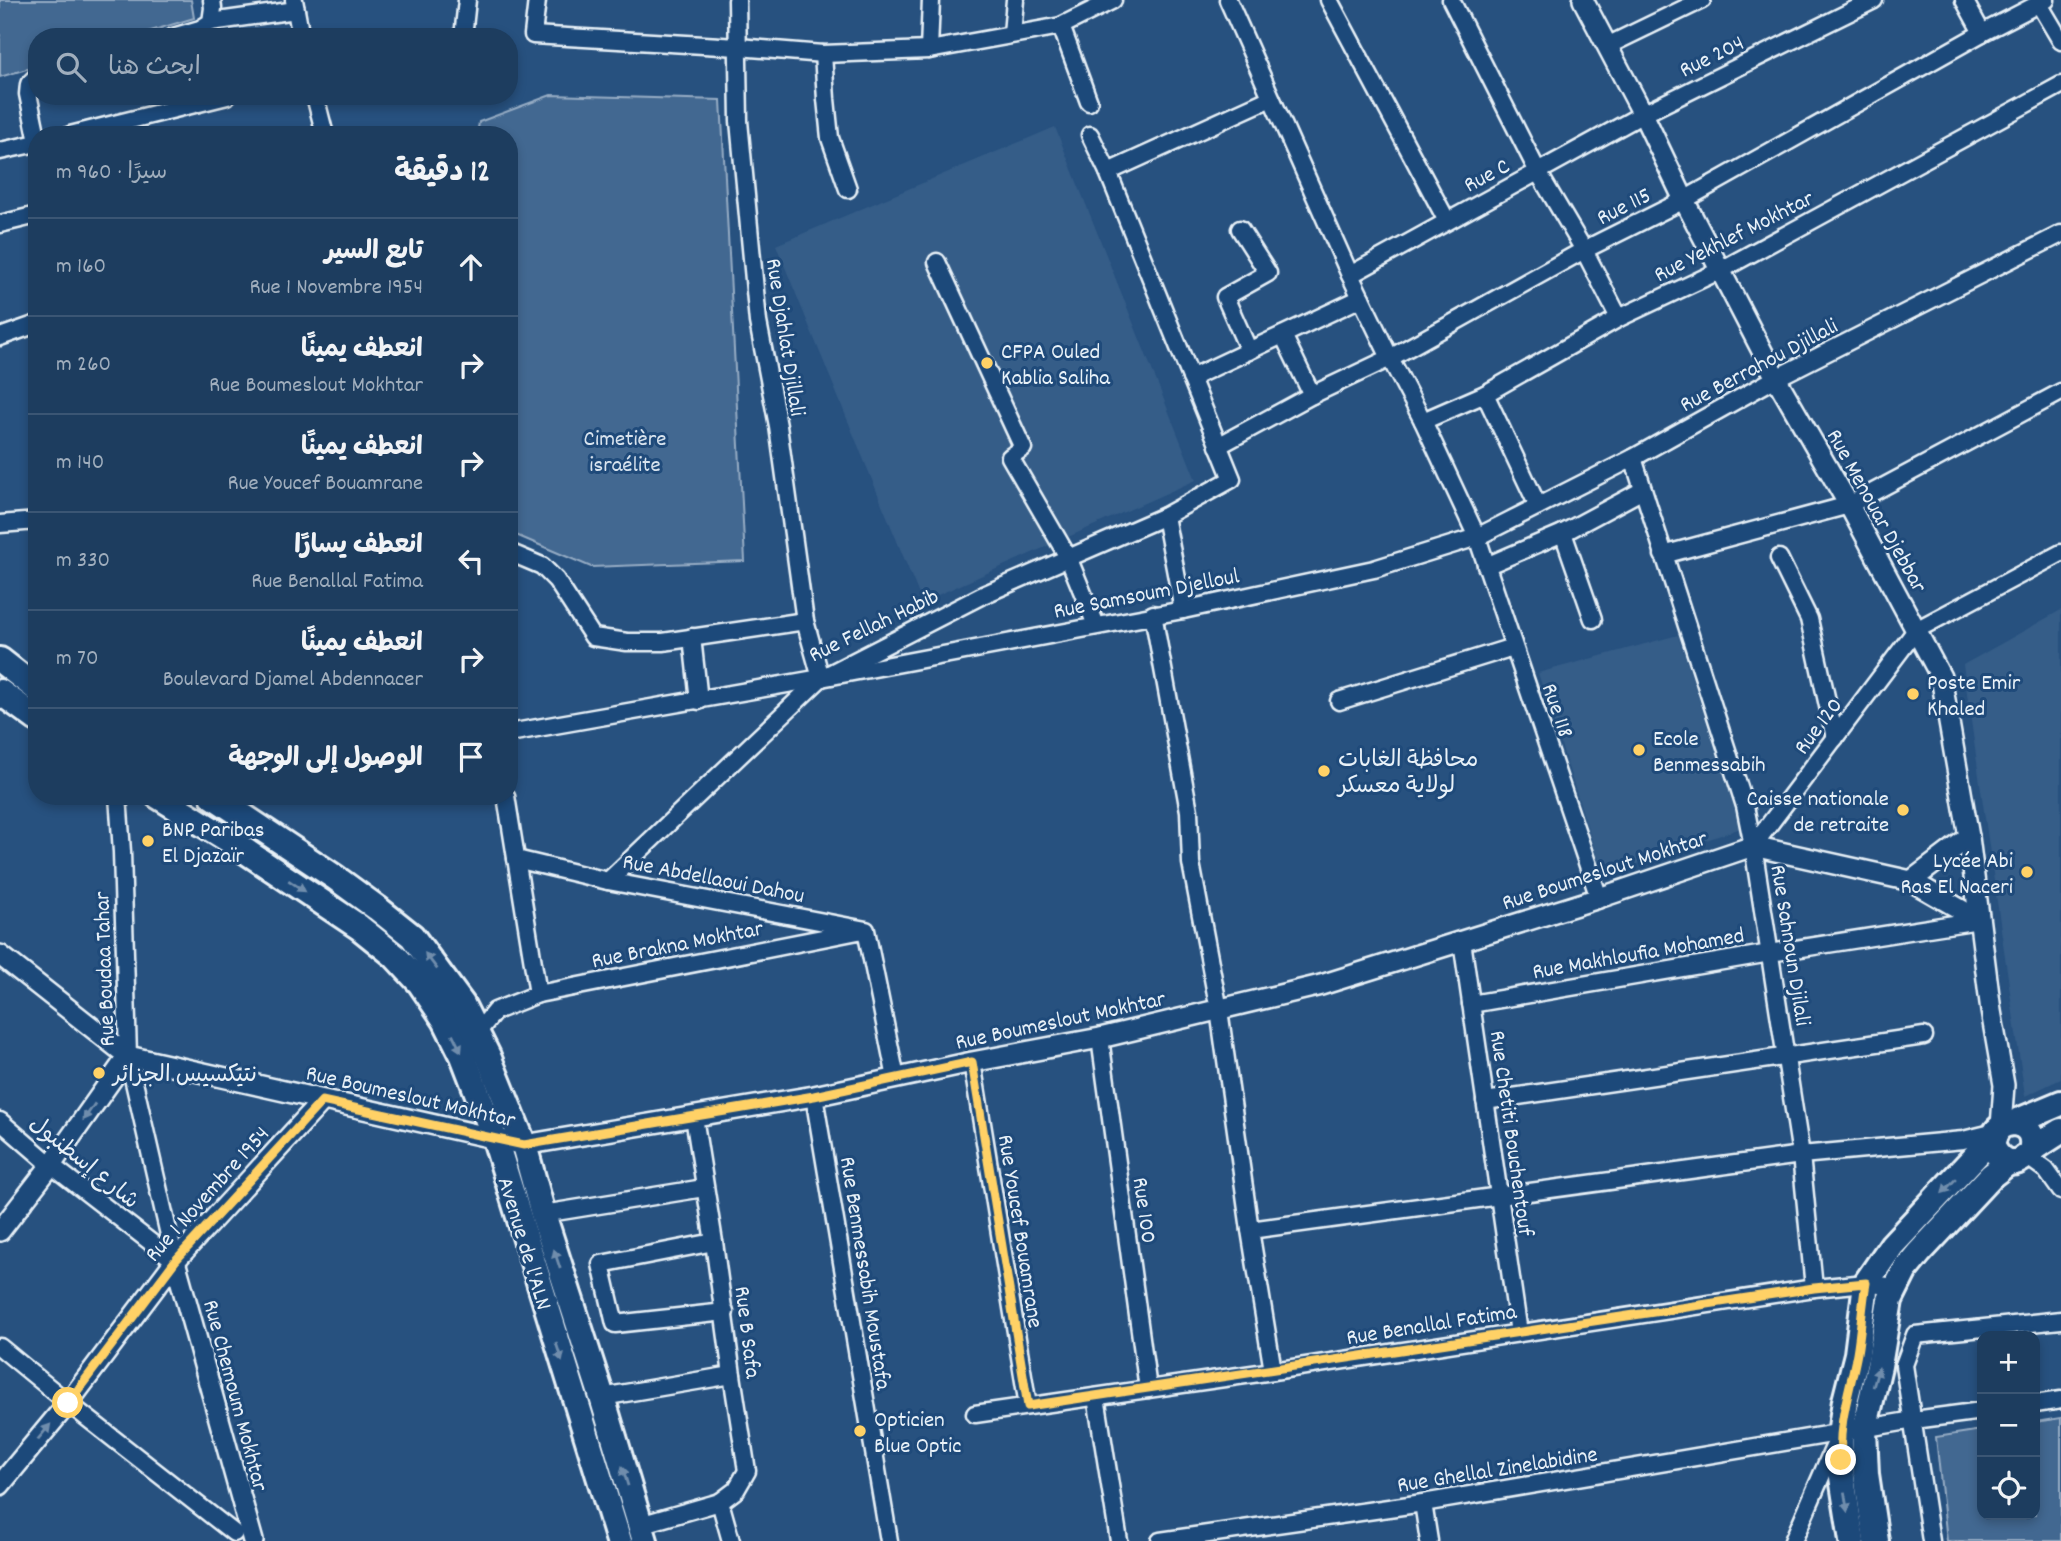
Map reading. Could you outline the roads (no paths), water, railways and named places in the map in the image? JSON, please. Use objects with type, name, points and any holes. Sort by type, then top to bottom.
[{"type":"main road","points":[[0,660],[28,682]]},
{"type":"main road","points":[[0,692],[28,712]]},
{"type":"main road","name":"Avenue de l'ALN","points":[[172,805],[359,927],[395,956],[420,983],[445,1020],[463,1056],[495,1139],[619,1541]]},
{"type":"main road","name":"Avenue de l'ALN","points":[[228,805],[337,878],[412,936],[462,1003],[524,1145],[643,1533]]},
{"type":"main road","points":[[1875,1541],[1866,1474],[1845,1401],[1857,1354],[1866,1283],[1892,1245],[2013,1137],[2061,1103]]},
{"type":"main road","points":[[2013,1137],[2061,1131]]},
{"type":"main road","points":[[1852,1541],[1842,1477],[1852,1432],[1882,1354],[1886,1316],[1894,1287],[1919,1253],[1991,1176],[2013,1137]]},
{"type":"street","points":[[211,22],[212,0]]},
{"type":"street","points":[[464,28],[467,0]]},
{"type":"street","points":[[537,0],[533,35],[823,54],[929,50],[1061,26],[1113,0]]},
{"type":"street","name":"Rue Djahlat Djillali","points":[[737,0],[739,121],[758,322],[778,426],[806,621],[821,678]]},
{"type":"street","points":[[929,50],[931,0]]},
{"type":"street","points":[[1012,34],[1015,0]]},
{"type":"street","points":[[1230,4],[1246,0]]},
{"type":"street","points":[[1329,0],[1447,221]]},
{"type":"street","points":[[1451,0],[1538,172],[1584,250],[1619,318]]},
{"type":"street","name":"Rue Menouar Djebbar","points":[[1583,0],[1776,378],[1849,505],[1941,677],[1969,837],[1991,1011],[2013,1137]]},
{"type":"street","points":[[1607,46],[1702,0]]},
{"type":"street","name":"Rue 204","points":[[1643,114],[1874,0]]},
{"type":"street","points":[[1964,0],[1982,33]]},
{"type":"street","points":[[2043,2],[2061,41]]},
{"type":"street","name":"Rue 115","points":[[1218,446],[1312,395],[1390,358],[1584,250],[1684,200],[1982,33],[2043,2]]},
{"type":"street","name":"Rue 118","points":[[1230,4],[1350,275],[1477,537],[1599,898]]},
{"type":"street","points":[[202,28],[211,22],[295,5],[300,28]]},
{"type":"street","points":[[1061,26],[1089,102]]},
{"type":"street","points":[[823,54],[830,138],[848,189]]},
{"type":"street","name":"Rue Yekhlef Mokhtar","points":[[1423,421],[1486,394],[1619,318],[1721,270],[2061,85]]},
{"type":"street","points":[[1108,172],[1271,98]]},
{"type":"street","points":[[30,105],[35,126]]},
{"type":"street","points":[[106,126],[191,105]]},
{"type":"street","points":[[317,105],[323,126]]},
{"type":"street","name":"Rue C","points":[[1350,275],[1643,114]]},
{"type":"street","points":[[1090,135],[1108,172],[1218,446]]},
{"type":"street","points":[[0,151],[28,145]]},
{"type":"street","points":[[0,224],[28,217]]},
{"type":"street","points":[[1240,229],[1268,274],[1224,297],[1249,351]]},
{"type":"street","name":"Rue Berrahou Djillali","points":[[1477,537],[1633,458],[1776,378],[2061,234]]},
{"type":"street","points":[[937,262],[1023,448],[1010,457],[1068,557],[1096,625]]},
{"type":"street","points":[[1191,378],[1361,298]]},
{"type":"street","points":[[0,337],[28,327]]},
{"type":"street","points":[[1283,335],[1312,395]]},
{"type":"street","points":[[1663,555],[1849,505],[2061,393]]},
{"type":"street","points":[[1486,394],[1538,506]]},
{"type":"street","name":"Rue Fellah Habib","points":[[518,731],[821,678],[983,595],[1165,516],[1232,479],[1218,446]]},
{"type":"street","name":"Rue Sahnoun Djilali","points":[[1633,458],[1737,781],[1753,846],[1801,1155],[1814,1288]]},
{"type":"street","points":[[1486,566],[1563,533],[1643,490]]},
{"type":"street","points":[[1165,516],[1183,610]]},
{"type":"street","points":[[0,524],[28,522]]},
{"type":"street","points":[[1563,533],[1593,619]]},
{"type":"street","name":"Rue Samsoum Djelloul","points":[[821,678],[1183,610],[1374,569],[1477,537]]},
{"type":"street","points":[[1916,631],[2061,553]]},
{"type":"street","points":[[518,556],[542,566],[556,580],[593,637],[627,642],[663,642],[806,621]]},
{"type":"street","points":[[1779,558],[1809,619],[1835,738]]},
{"type":"street","points":[[1153,614],[1189,811],[1191,863],[1219,1010],[1273,1371]]},
{"type":"street","name":"Rue 120","points":[[1753,846],[1916,631]]},
{"type":"street","points":[[692,637],[699,701]]},
{"type":"street","points":[[1339,701],[1513,647]]},
{"type":"street","name":"Rue Abdellaoui Dahou","points":[[608,881],[821,678]]},
{"type":"street","name":"Rue Boudaa Tahar","points":[[119,805],[128,1056],[175,1261]]},
{"type":"street","points":[[507,805],[538,994]]},
{"type":"street","points":[[1911,881],[1969,837]]},
{"type":"street","points":[[1753,846],[1911,881],[1979,920]]},
{"type":"street","name":"Rue Boumeslout Mokhtar","points":[[128,1056],[524,1145],[814,1096],[1100,1038],[1219,1010],[1321,985],[1599,898],[1753,846]]},
{"type":"street","points":[[516,859],[608,881]]},
{"type":"street","name":"Rue Abdellaoui Dahou","points":[[608,881],[866,930]]},
{"type":"street","name":"Rue Makhloufia Mohamed","points":[[1471,1004],[1979,920]]},
{"type":"street","points":[[866,930],[896,1078]]},
{"type":"street","name":"Rue Brakna Mokhtar","points":[[477,1033],[495,1011],[538,994],[866,930]]},
{"type":"street","name":"Rue Chetiti Bouchentouf","points":[[1462,941],[1519,1333]]},
{"type":"street","points":[[0,955],[128,1056],[51,1165],[0,1231]]},
{"type":"street","points":[[1485,1101],[1924,1036]]},
{"type":"street","name":"Rue 100","points":[[1100,1038],[1148,1389]]},
{"type":"street","name":"Rue Youcef Bouamrane","points":[[972,1062],[1028,1406]]},
{"type":"street","name":"Rue Benmessabih Moustafa","points":[[814,1096],[888,1541]]},
{"type":"street","name":"Rue 1 Novembre 1954","points":[[0,1485],[68,1403],[175,1261],[322,1101]]},
{"type":"street","name":"Rue B Safa","points":[[694,1117],[747,1471],[736,1490],[720,1502]]},
{"type":"street","name":"شارع إسطنبول","points":[[0,1121],[51,1165],[175,1261]]},
{"type":"street","points":[[1250,1230],[1801,1155],[2013,1137],[2046,1170],[2061,1191]]},
{"type":"street","points":[[543,1214],[704,1188]]},
{"type":"street","points":[[714,1242],[601,1264],[615,1324],[725,1312]]},
{"type":"street","name":"Rue Chemoum Mokhtar","points":[[175,1261],[241,1536]]},
{"type":"street","name":"Rue Benallal Fatima","points":[[975,1414],[1814,1288],[1866,1283],[1894,1287]]},
{"type":"street","points":[[1931,1541],[1904,1365],[1915,1335],[2061,1320]]},
{"type":"street","points":[[0,1347],[68,1403],[241,1536]]},
{"type":"street","points":[[602,1396],[732,1375]]},
{"type":"street","points":[[1096,1396],[1119,1541]]},
{"type":"street","points":[[2040,1403],[2061,1400]]},
{"type":"street","name":"Rue Ghellal Zinelabidine","points":[[1160,1541],[1423,1503],[1977,1412]]},
{"type":"street","points":[[1793,1541],[1852,1432]]},
{"type":"street","points":[[643,1533],[720,1502],[731,1541]]},
{"type":"street","points":[[1423,1503],[1429,1541]]},
{"type":"place","name":"CFPA Ouled Kablia Saliha","points":[[987,363]]},
{"type":"place","name":"Poste Emir Khaled","points":[[1913,694]]},
{"type":"place","name":"Ecole Benmessabih","points":[[1639,750]]},
{"type":"place","name":"محافظة الغابات لولاية معسكر","points":[[1324,771]]},
{"type":"place","name":"Caisse nationale de retraite","points":[[1903,810]]},
{"type":"place","name":"BNP Paribas El Djazaïr","points":[[148,841]]},
{"type":"place","name":"Lycée Abi Ras El Naceri","points":[[2027,872]]},
{"type":"place","name":"نتيكسيس الجزائر","points":[[99,1073]]},
{"type":"place","name":"Opticien Blue Optic","points":[[860,1431]]},
{"type":"park label","name":"Cimetière israélite","points":[[625,450]]}]
